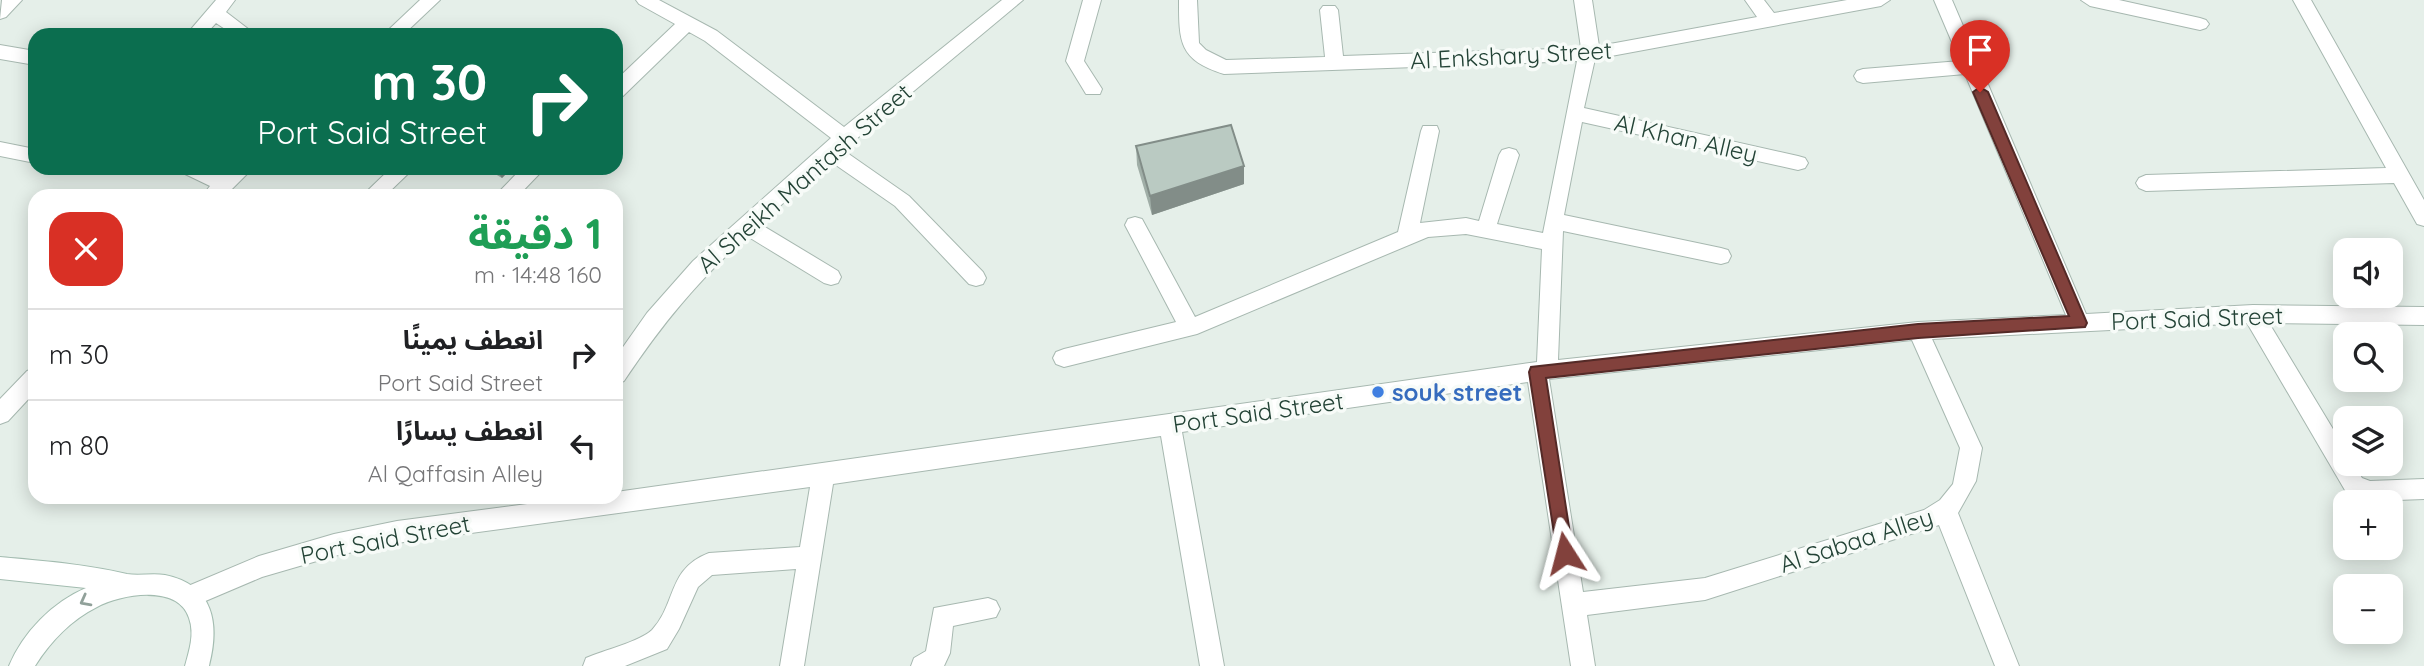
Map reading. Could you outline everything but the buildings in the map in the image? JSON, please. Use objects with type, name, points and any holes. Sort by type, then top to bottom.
[{"type":"street","points":[[0,13],[13,0]]},
{"type":"street","points":[[401,28],[431,0]]},
{"type":"street","points":[[645,0],[688,22],[845,138]]},
{"type":"street","name":"Al Sheikh Mantash Street","points":[[623,365],[654,319],[700,267],[829,150],[1014,0]]},
{"type":"street","points":[[1092,0],[1075,61],[1077,68],[1093,89]]},
{"type":"street","name":"Al Enkshary Street","points":[[1188,0],[1189,44],[1196,55],[1224,67],[1589,54],[1881,0]]},
{"type":"street","points":[[1583,0],[1591,32],[1589,54],[1574,113],[1553,221],[1542,371],[1583,666]]},
{"type":"street","points":[[1754,0],[1770,21]]},
{"type":"street","points":[[1943,0],[1969,67],[2080,323]]},
{"type":"street","points":[[2091,0],[2200,24]]},
{"type":"street","points":[[2302,0],[2424,218]]},
{"type":"street","points":[[201,28],[220,4],[241,28]]},
{"type":"street","points":[[1329,10],[1335,64]]},
{"type":"street","points":[[623,84],[688,22]]},
{"type":"street","points":[[0,52],[28,57]]},
{"type":"street","points":[[1863,76],[1969,67]]},
{"type":"street","name":"Al Khan Alley","points":[[1574,113],[1798,163]]},
{"type":"street","points":[[1408,234],[1430,131]]},
{"type":"street","points":[[0,149],[28,155]]},
{"type":"street","points":[[829,150],[902,201],[976,278]]},
{"type":"street","points":[[1486,229],[1509,155]]},
{"type":"street","points":[[199,175],[217,189]]},
{"type":"street","points":[[219,189],[235,175]]},
{"type":"street","points":[[380,189],[396,175]]},
{"type":"street","points":[[512,189],[528,175]]},
{"type":"street","points":[[2146,183],[2399,175]]},
{"type":"street","points":[[1553,221],[1721,256]]},
{"type":"street","points":[[1135,225],[1190,328]]},
{"type":"street","points":[[747,226],[831,277]]},
{"type":"street","points":[[1064,358],[1190,328],[1408,234],[1445,226],[1486,229],[1550,243]]},
{"type":"street","points":[[2253,314],[2354,485],[2370,491],[2424,489]]},
{"type":"street","name":"Port Said Street","points":[[623,497],[823,475],[1542,371],[1918,331],[2253,314],[2424,316]]},
{"type":"street","name":"Al Sabaa Alley","points":[[1573,605],[1705,589],[1928,519],[1945,510],[1964,486],[1970,468],[1971,448],[1918,331]]},
{"type":"street","points":[[0,414],[28,384]]},
{"type":"street","points":[[1170,424],[1212,666]]},
{"type":"street","points":[[792,666],[823,475]]},
{"type":"street","name":"Port Said Street","points":[[189,597],[259,566],[334,545],[547,505]]},
{"type":"street","points":[[1945,510],[2007,666]]},
{"type":"street","points":[[595,666],[658,641],[665,634],[685,584],[700,568],[709,564],[809,557]]},
{"type":"street","points":[[0,568],[77,575],[128,584]]},
{"type":"street","points":[[21,666],[29,651],[50,627],[74,607],[101,593],[128,584],[152,582],[173,586],[189,597],[200,611],[205,629],[203,650],[197,666]]},
{"type":"street","points":[[923,666],[932,664],[938,653],[942,616],[988,609]]},
{"type":"place","name":"souk street","points":[[1378,392]]},
{"type":"route","points":[[1565,553],[1537,372],[1918,331],[2080,323],[1980,92]]}]
